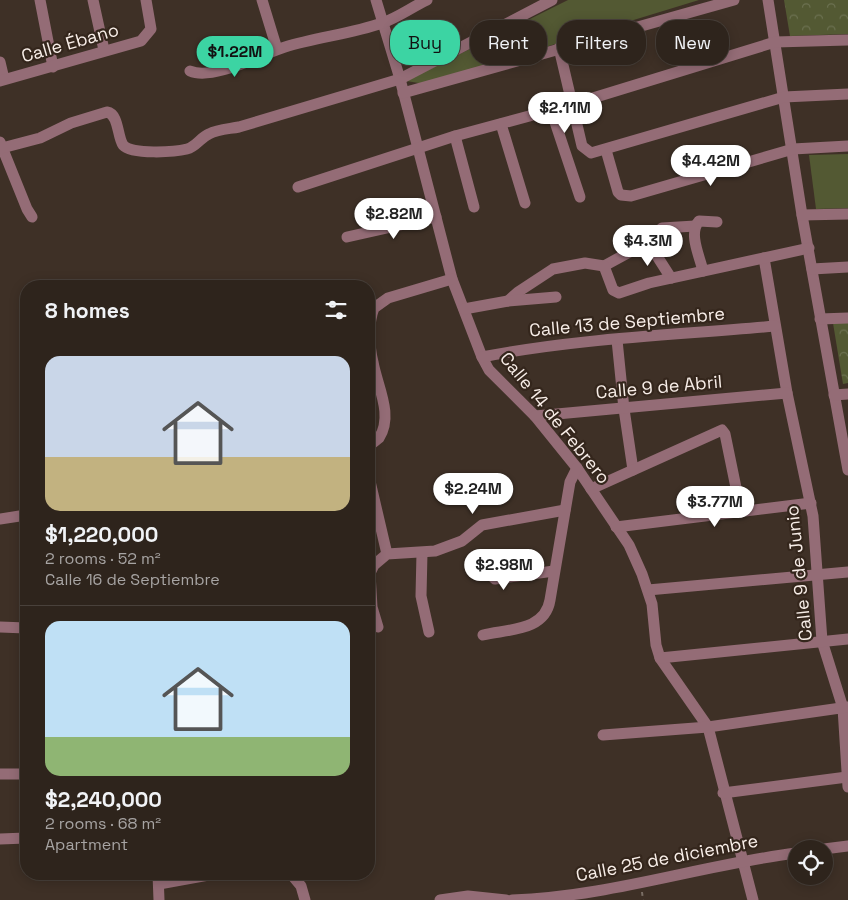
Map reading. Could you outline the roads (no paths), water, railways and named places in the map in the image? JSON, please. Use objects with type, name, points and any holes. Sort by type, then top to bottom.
[{"type":"street","points":[[40,0],[54,66]]},
{"type":"street","points":[[93,0],[104,50]]},
{"type":"street","name":"Calle Ébano","points":[[2,80],[141,41],[148,34],[151,22],[146,0]]},
{"type":"street","points":[[262,0],[277,49]]},
{"type":"street","name":"Calle 14 de Febrero","points":[[376,0],[400,79],[452,279],[482,357],[489,370],[535,416],[577,468],[629,546],[648,590],[660,658],[708,727],[753,900]]},
{"type":"street","points":[[190,71],[195,73],[216,70],[268,54],[277,49],[383,23],[427,0]]},
{"type":"street","points":[[32,216],[26,209],[1,145],[40,138],[71,123],[107,112],[113,116],[123,145],[131,150],[142,152],[189,149],[207,134],[239,127],[400,79],[552,0]]},
{"type":"street","points":[[646,22],[709,3],[734,0]]},
{"type":"street","points":[[768,0],[802,215],[834,395],[846,448],[848,470]]},
{"type":"street","points":[[298,187],[456,136],[551,110],[776,42],[848,40]]},
{"type":"street","points":[[403,93],[557,48]]},
{"type":"street","points":[[0,62],[2,80]]},
{"type":"street","points":[[562,65],[582,146],[585,150],[597,153],[784,97],[848,94]]},
{"type":"street","points":[[551,110],[580,197]]},
{"type":"street","points":[[501,124],[525,203]]},
{"type":"street","points":[[456,136],[474,207]]},
{"type":"street","points":[[606,150],[618,192],[625,196],[637,195],[793,149],[848,146]]},
{"type":"street","points":[[802,215],[848,214]]},
{"type":"street","points":[[347,237],[436,217]]},
{"type":"street","points":[[703,271],[694,234],[695,226],[699,221],[717,222]]},
{"type":"street","points":[[508,301],[518,292],[554,269],[585,263],[604,266],[648,242],[662,228],[695,226]]},
{"type":"street","points":[[648,242],[670,278]]},
{"type":"street","points":[[604,266],[615,292],[809,248]]},
{"type":"street","name":"Calle 9 de Junio","points":[[764,258],[787,393],[811,503],[815,533],[816,575],[822,641],[845,708],[847,782]]},
{"type":"street","points":[[812,269],[848,268]]},
{"type":"street","points":[[375,307],[388,298],[452,279]]},
{"type":"street","points":[[464,309],[508,301],[556,297]]},
{"type":"street","points":[[820,319],[848,318]]},
{"type":"street","name":"Calle 13 de Septiembre","points":[[482,357],[525,349],[776,326]]},
{"type":"street","points":[[617,340],[633,470]]},
{"type":"street","points":[[375,375],[383,398],[384,422],[382,435],[375,441]]},
{"type":"street","name":"Calle 9 de Abril","points":[[535,416],[787,393]]},
{"type":"street","points":[[834,395],[848,394]]},
{"type":"street","points":[[592,489],[722,430],[725,434],[741,512]]},
{"type":"street","points":[[483,635],[539,622],[549,610],[570,482],[577,468]]},
{"type":"street","points":[[616,527],[811,503]]},
{"type":"street","points":[[375,504],[385,550],[388,554]]},
{"type":"street","points":[[375,564],[388,554],[422,553],[462,541],[482,525],[565,510]]},
{"type":"street","points":[[0,519],[20,516]]},
{"type":"street","points":[[422,553],[421,596],[429,632]]},
{"type":"street","points":[[488,557],[491,576],[495,579],[554,571]]},
{"type":"street","points":[[648,590],[848,572]]},
{"type":"street","points":[[375,620],[378,627]]},
{"type":"street","points":[[0,627],[20,628]]},
{"type":"street","points":[[660,658],[848,639]]},
{"type":"street","points":[[603,735],[708,727],[845,708]]},
{"type":"street","points":[[0,774],[20,774]]},
{"type":"street","points":[[724,793],[847,782]]},
{"type":"street","points":[[0,839],[20,838]]},
{"type":"street","points":[[833,848],[848,846]]},
{"type":"street","name":"Calle 25 de diciembre","points":[[512,900],[544,898],[615,888],[742,860],[788,853]]},
{"type":"street","points":[[158,880],[159,900]]},
{"type":"street","points":[[296,880],[301,886],[305,900]]},
{"type":"street","points":[[440,900],[468,896],[506,900]]}]
